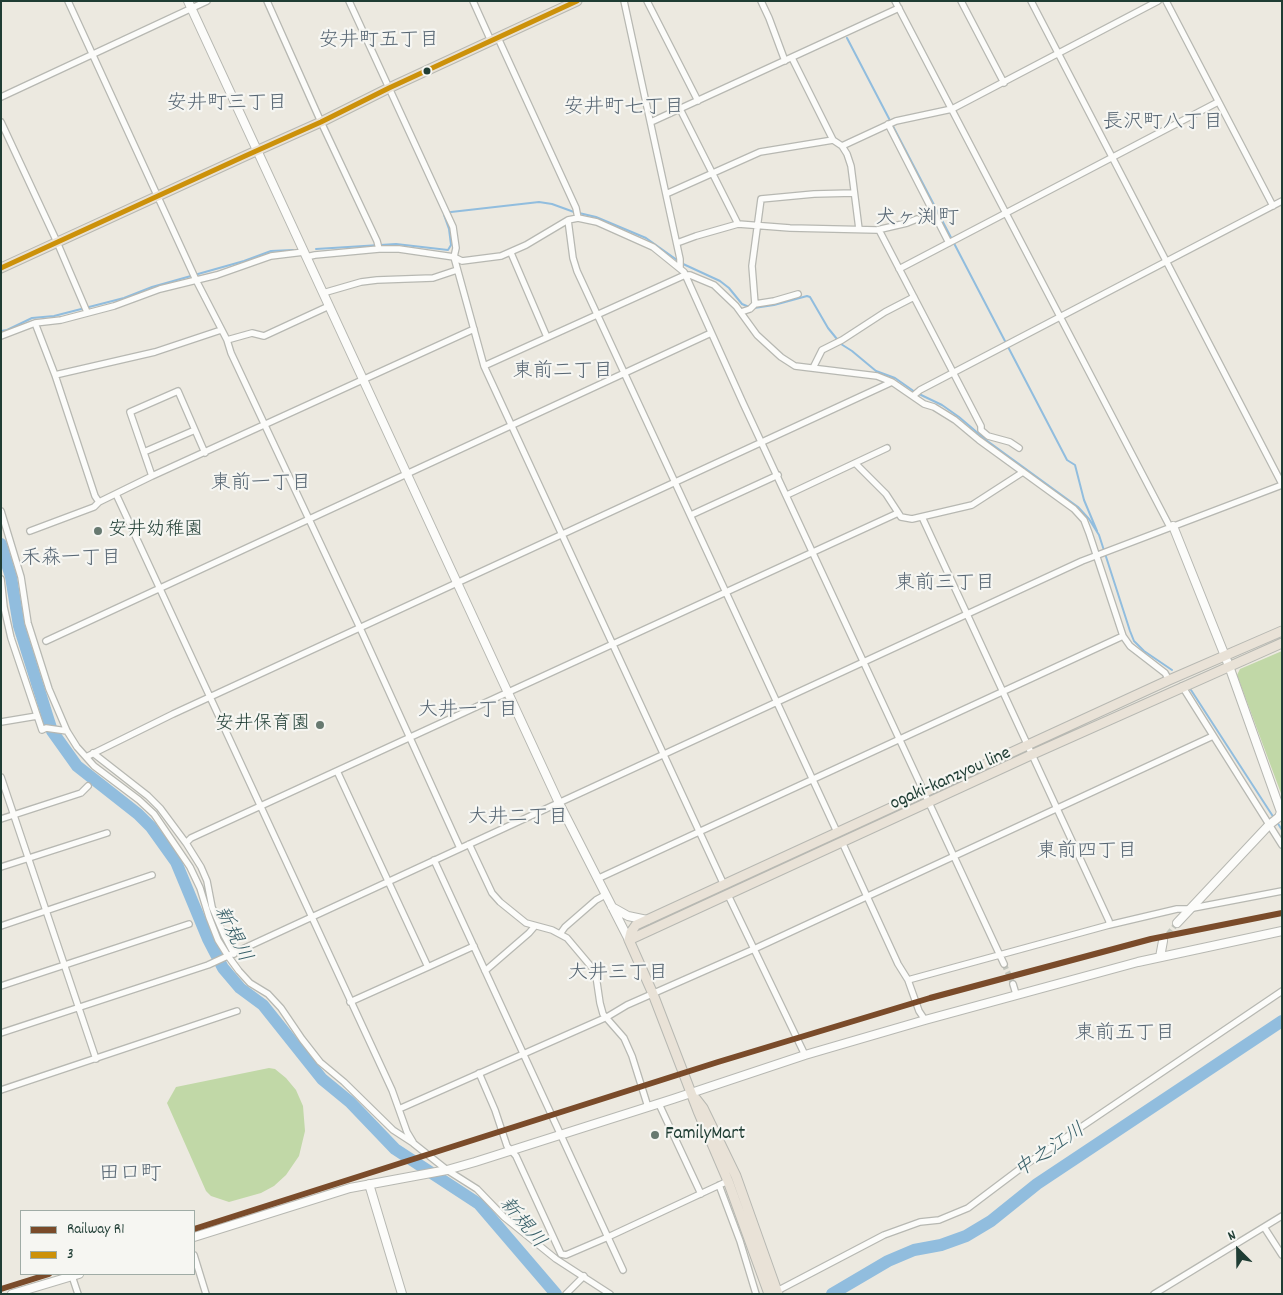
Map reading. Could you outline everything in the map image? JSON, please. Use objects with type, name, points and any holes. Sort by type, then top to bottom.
[{"type":"main road","points":[[1,268],[321,122],[389,88],[577,1]]},
{"type":"main road","name":"ogaki-kanzyou line","points":[[629,940],[930,803],[1029,750],[1169,680],[1282,631]]},
{"type":"main road","name":"ogaki-kanzyou line","points":[[629,940],[631,932],[636,925],[925,791],[1029,750],[1282,643]]},
{"type":"main road","points":[[629,940],[653,994],[724,1183],[775,1293]]},
{"type":"main road","points":[[691,1093],[703,1108],[736,1176],[775,1293]]},
{"type":"street","points":[[68,1],[195,277],[227,340],[231,353],[360,628],[460,848]]},
{"type":"street","points":[[1,97],[92,55],[189,5],[207,1]]},
{"type":"street","points":[[266,1],[379,246]]},
{"type":"street","points":[[349,1],[453,227],[456,248],[454,257],[484,366],[724,885]]},
{"type":"street","points":[[473,1],[494,39],[577,214],[653,247],[680,264]]},
{"type":"street","points":[[624,1],[680,264],[1004,964]]},
{"type":"street","points":[[647,1],[698,101]]},
{"type":"street","points":[[761,1],[785,61]]},
{"type":"street","points":[[961,1],[1004,83]]},
{"type":"street","points":[[1,1033],[211,964],[1096,555],[1282,484],[1031,1]]},
{"type":"street","points":[[842,146],[888,124],[952,109],[1158,1]]},
{"type":"street","points":[[1166,1],[1273,206]]},
{"type":"street","points":[[651,122],[792,58],[898,3],[1005,213],[1172,527],[1229,666],[1282,812],[1188,909],[1177,923]]},
{"type":"street","points":[[189,5],[559,803],[629,940]]},
{"type":"street","points":[[792,58],[833,140],[842,146],[847,154],[851,166],[859,229]]},
{"type":"street","points":[[899,269],[1218,102]]},
{"type":"street","points":[[680,110],[738,224]]},
{"type":"street","points":[[1,122],[86,309]]},
{"type":"street","points":[[888,124],[949,243]]},
{"type":"street","points":[[666,194],[760,152],[833,140]]},
{"type":"street","points":[[753,306],[752,266],[759,226],[761,200],[814,194],[854,193]]},
{"type":"street","points":[[915,394],[1282,201]]},
{"type":"street","points":[[1,336],[35,322],[60,320],[86,309],[114,306],[195,277],[217,274],[271,256],[305,255],[379,246],[454,257],[462,262],[501,256],[511,253],[577,214]]},
{"type":"street","points":[[677,243],[738,224],[790,228],[879,230],[907,224],[917,219]]},
{"type":"street","points":[[568,220],[569,237],[575,264],[837,832]]},
{"type":"street","points":[[879,230],[981,426],[981,430],[988,436],[1010,442],[1019,448]]},
{"type":"street","points":[[511,253],[547,337]]},
{"type":"street","points":[[323,293],[330,289],[377,280],[433,278],[457,270]]},
{"type":"street","points":[[484,366],[685,274],[714,285],[741,312],[757,335],[781,357],[795,366],[877,376],[892,382],[915,394],[924,404],[934,407],[955,420],[1074,509],[1084,520],[1123,636],[1130,646],[1165,674],[1169,680]]},
{"type":"street","points":[[741,312],[753,306],[798,294]]},
{"type":"street","points":[[813,368],[822,350],[914,297]]},
{"type":"street","points":[[227,340],[252,333],[264,336],[329,306]]},
{"type":"street","points":[[35,322],[55,375],[95,496],[99,502]]},
{"type":"street","points":[[30,531],[94,506],[152,476],[474,329]]},
{"type":"street","points":[[55,375],[162,350],[221,330]]},
{"type":"street","points":[[46,641],[711,332]]},
{"type":"street","points":[[86,757],[119,739],[892,382]]},
{"type":"street","points":[[152,476],[130,412],[178,391],[205,452]]},
{"type":"street","points":[[144,452],[195,430]]},
{"type":"street","points":[[787,495],[887,448]]},
{"type":"street","points":[[854,463],[886,494],[901,517],[912,519],[972,505],[1024,472]]},
{"type":"street","points":[[690,515],[778,476]]},
{"type":"street","points":[[116,494],[413,1143]]},
{"type":"street","points":[[1,510],[21,577],[28,622],[49,689],[66,731],[94,766],[139,800],[154,814],[190,867],[200,888],[218,940],[238,971],[250,983],[268,994],[281,1008],[320,1062],[344,1082],[393,1130],[476,1189],[504,1217],[610,1294]]},
{"type":"street","points":[[186,843],[191,838],[508,694],[612,644],[727,593],[813,551],[898,513]]},
{"type":"street","points":[[922,517],[1105,912],[1109,925]]},
{"type":"street","points":[[1,579],[4,607],[11,638],[42,730],[46,728],[66,731]]},
{"type":"street","points":[[597,879],[1123,636]]},
{"type":"street","points":[[1182,686],[1282,845]]},
{"type":"street","points":[[1,722],[37,716]]},
{"type":"street","points":[[399,1109],[606,1017],[627,1005],[754,949],[1213,736]]},
{"type":"street","points":[[93,753],[148,796],[160,808],[186,843],[201,867],[207,881],[212,907],[224,935],[229,956]]},
{"type":"street","points":[[337,771],[428,967]]},
{"type":"street","points":[[1,777],[30,858],[96,1059]]},
{"type":"street","points":[[1,819],[81,793],[88,786]]},
{"type":"street","points":[[1,867],[107,833]]},
{"type":"street","points":[[842,842],[898,964],[908,980],[919,1011],[925,1020]]},
{"type":"street","points":[[469,844],[492,893],[500,902],[520,918],[534,926],[560,934],[573,944],[594,970],[603,1014],[624,1038],[632,1056],[648,1107]]},
{"type":"street","points":[[434,860],[623,1270]]},
{"type":"street","points":[[1,926],[152,875]]},
{"type":"street","points":[[908,980],[1109,925],[1177,909],[1188,909],[1282,890]]},
{"type":"street","points":[[560,934],[565,927],[596,900],[605,895]]},
{"type":"street","points":[[728,895],[804,1054]]},
{"type":"street","points":[[612,908],[628,916],[647,920]]},
{"type":"street","points":[[1,986],[189,924]]},
{"type":"street","points":[[485,971],[534,926]]},
{"type":"street","points":[[195,1237],[350,1188],[447,1170],[659,1104],[804,1054],[1016,994],[1160,957],[1282,931]]},
{"type":"street","points":[[1160,957],[1163,941]]},
{"type":"street","points":[[350,1002],[474,946]]},
{"type":"street","points":[[1013,984],[1016,994]]},
{"type":"street","points":[[775,1293],[884,1234],[920,1222],[939,1220],[968,1208],[1025,1165],[1282,991]]},
{"type":"street","points":[[1,1090],[237,1011]]},
{"type":"street","points":[[479,1073],[495,1110],[506,1146],[512,1150],[558,1257]]},
{"type":"street","points":[[659,1104],[700,1194]]},
{"type":"street","points":[[558,1257],[608,1237],[724,1183],[756,1294]]},
{"type":"street","points":[[369,1184],[402,1294]]},
{"type":"street","points":[[1154,1294],[1282,1216]]},
{"type":"street","points":[[1264,1227],[1282,1255]]},
{"type":"street","points":[[195,1258],[206,1294]]},
{"type":"street","points":[[16,1293],[76,1275],[78,1294]]},
{"type":"street","points":[[567,1293],[584,1276]]},
{"type":"green space","points":[[1282,651],[1282,796],[1237,675],[1240,669]]},
{"type":"green space","points":[[269,1068],[275,1069],[286,1078],[296,1090],[303,1106],[305,1131],[299,1156],[286,1175],[274,1186],[261,1193],[229,1202],[211,1196],[206,1191],[167,1103],[176,1087]]},
{"type":"waterway","points":[[847,38],[1067,460],[1075,465],[1084,500],[1097,531]]},
{"type":"waterway","points":[[316,249],[396,244],[448,250],[451,245],[449,229],[444,215],[451,212],[539,202],[552,204],[574,212]]},
{"type":"waterway","points":[[579,213],[596,217],[646,238],[677,260]]},
{"type":"waterway","points":[[1,331],[32,318],[54,316],[124,298],[152,287],[244,261],[271,251],[293,250]]},
{"type":"waterway","points":[[681,263],[720,281],[729,288],[742,304],[749,307]]},
{"type":"waterway","points":[[754,308],[807,296],[810,297],[828,328],[841,344],[876,371],[895,378],[915,392]]},
{"type":"waterway","points":[[919,394],[942,405],[959,417],[986,440],[1078,507],[1089,519],[1099,535]]},
{"type":"waterway","points":[[1099,535],[1134,641],[1144,651],[1172,670]]},
{"type":"waterway","name":"新規川","points":[[1,544],[11,577],[19,626],[52,731],[77,766],[138,814],[151,827],[176,862],[208,939],[223,968],[240,988],[263,1005],[322,1079],[350,1102],[395,1149],[479,1204],[556,1294]]},
{"type":"waterway","points":[[1191,690],[1274,818]]},
{"type":"waterway","points":[[1277,822],[1282,830]]},
{"type":"waterway","name":"中之江川","points":[[832,1294],[888,1261],[914,1250],[941,1245],[966,1236],[991,1221],[1037,1184],[1282,1021]]},
{"type":"tunnel","points":[[1163,941],[1177,923]]},
{"type":"tunnel","points":[[1004,964],[1013,984]]},
{"type":"rail line","name":"R1","points":[[195,1229],[718,1062],[930,998],[1151,939],[1282,913]]},
{"type":"rail line","name":"R1","points":[[1,1289],[46,1275]]},
{"type":"transit line","name":"3","points":[[1,268],[321,122],[389,88],[577,1]]},
{"type":"place","name":"安井幼稚園","points":[[98,531]]},
{"type":"place","name":"安井保育園","points":[[320,725]]},
{"type":"place","name":"FamilyMart","points":[[655,1135]]},
{"type":"district","name":"安井町五丁目","points":[[379,42]]},
{"type":"district","name":"安井町三丁目","points":[[227,105]]},
{"type":"district","name":"安井町七丁目","points":[[624,109]]},
{"type":"district","name":"長沢町八丁目","points":[[1163,124]]},
{"type":"district","name":"犬ヶ渕町","points":[[917,220]]},
{"type":"district","name":"東前二丁目","points":[[563,373]]},
{"type":"district","name":"東前一丁目","points":[[261,485]]},
{"type":"district","name":"禾森一丁目","points":[[71,560]]},
{"type":"district","name":"東前三丁目","points":[[945,585]]},
{"type":"district","name":"大井一丁目","points":[[468,712]]},
{"type":"district","name":"大井二丁目","points":[[518,819]]},
{"type":"district","name":"東前四丁目","points":[[1087,853]]},
{"type":"district","name":"大井三丁目","points":[[618,975]]},
{"type":"district","name":"東前五丁目","points":[[1125,1035]]},
{"type":"district","name":"田口町","points":[[130,1176]]}]
